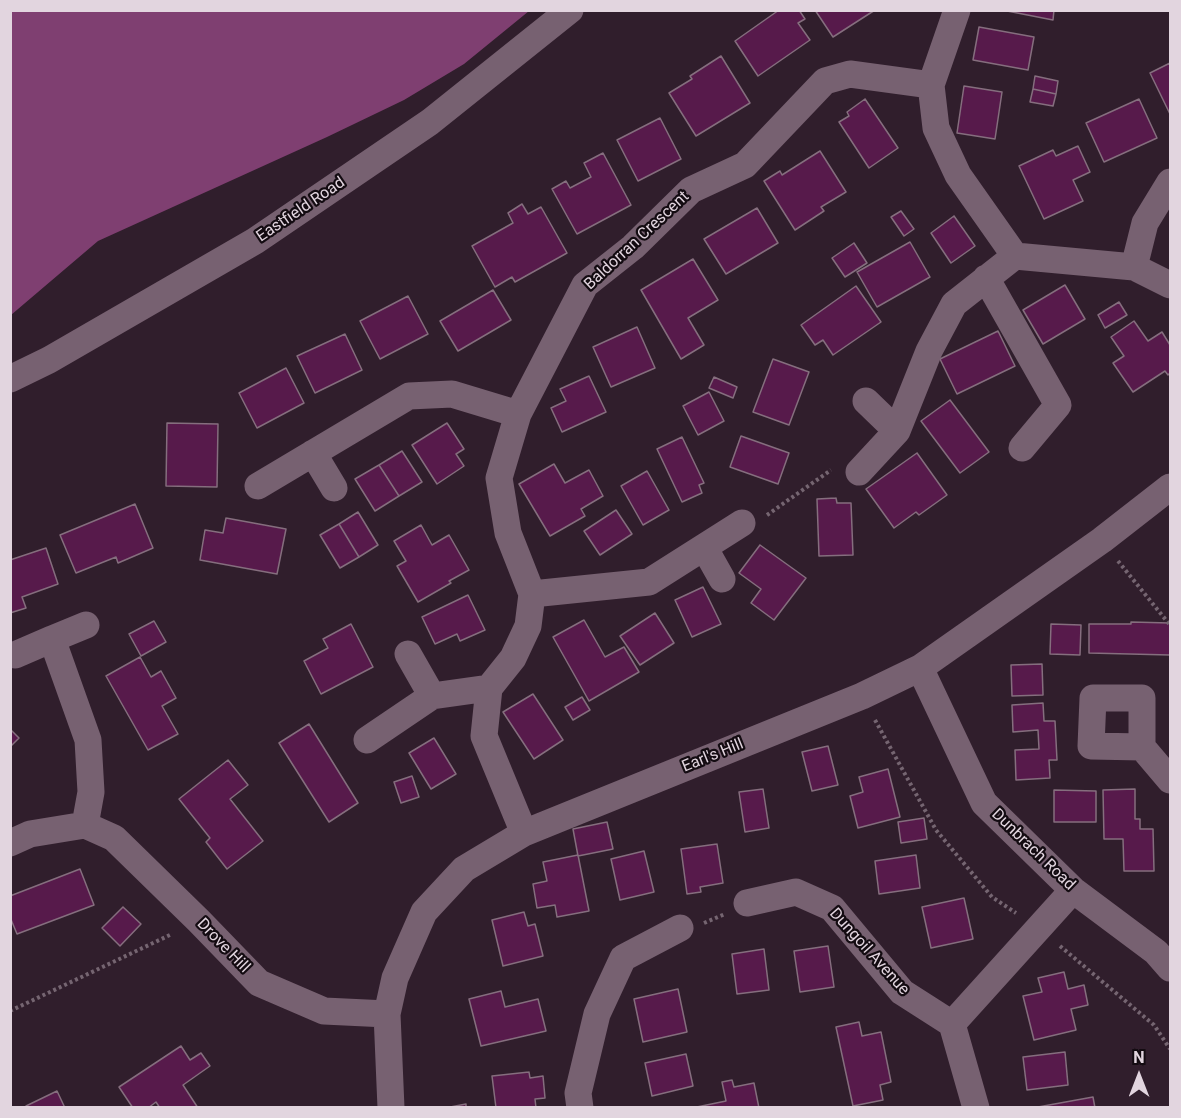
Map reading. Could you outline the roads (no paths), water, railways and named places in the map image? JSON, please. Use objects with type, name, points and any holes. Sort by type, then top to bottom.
[{"type":"street","name":"Eastfield Road","points":[[10,379],[49,360],[255,242],[430,122],[570,10]]},
{"type":"street","points":[[957,10],[930,85],[936,128],[958,176],[1015,256]]},
{"type":"street","name":"Baldorran Crescent","points":[[489,688],[513,658],[528,626],[531,594],[508,533],[499,478],[518,414],[585,285],[633,247],[691,190],[745,165],[825,81],[850,74],[930,85]]},
{"type":"street","points":[[1134,267],[1145,223],[1170,182]]},
{"type":"street","points":[[859,472],[897,431],[929,351],[954,304],[1015,256],[1134,267],[1170,285]]},
{"type":"street","points":[[986,278],[1058,405],[1022,448]]},
{"type":"street","points":[[258,486],[409,396],[452,394],[518,414]]},
{"type":"street","points":[[866,401],[897,431]]},
{"type":"street","points":[[313,453],[334,488]]},
{"type":"street","name":"Earl's Hill","points":[[391,1107],[387,1014],[395,978],[424,912],[465,869],[524,833],[862,696],[920,668],[1102,540],[1170,487]]},
{"type":"street","points":[[531,594],[649,582],[742,523]]},
{"type":"street","points":[[704,547],[722,579]]},
{"type":"street","points":[[15,655],[86,625]]},
{"type":"street","points":[[10,843],[30,834],[85,825],[90,792],[88,740],[52,639]]},
{"type":"street","points":[[408,654],[432,696]]},
{"type":"street","name":"Dunbrach Road","points":[[920,668],[984,803],[1073,890],[1166,951]]},
{"type":"street","points":[[367,740],[432,696],[489,688],[484,736],[524,833]]},
{"type":"street","points":[[1142,747],[1170,780]]},
{"type":"street","name":"Drove Hill","points":[[85,825],[114,838],[259,983],[324,1011],[387,1014]]},
{"type":"street","points":[[976,1107],[952,1024],[1073,890]]},
{"type":"street","name":"Dungoil Avenue","points":[[747,903],[796,892],[832,908],[902,992],[952,1024]]},
{"type":"street","points":[[580,1107],[578,1092],[597,1014],[622,958],[680,928]]}]
